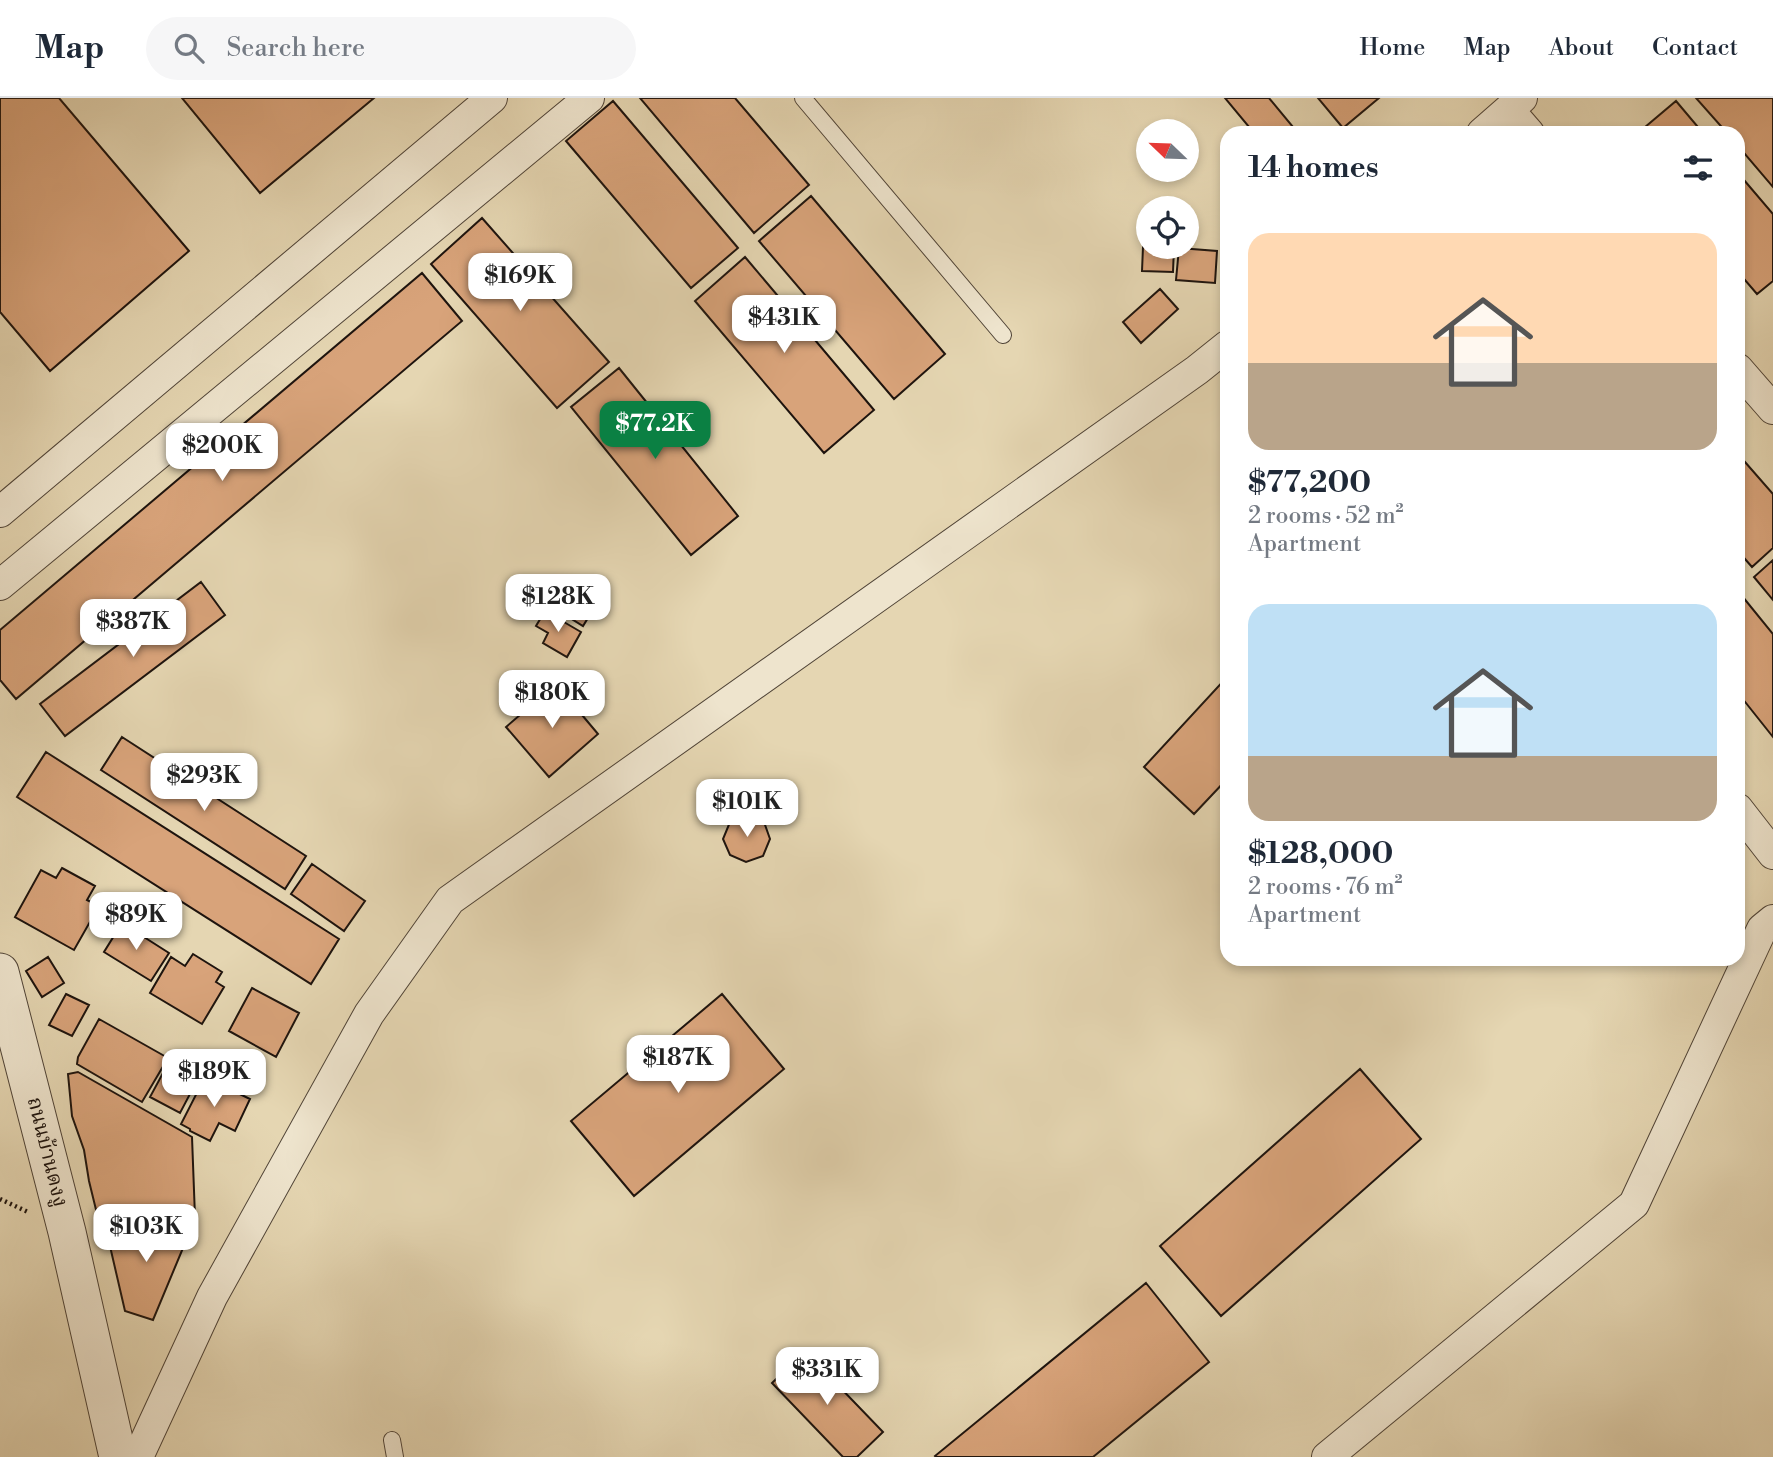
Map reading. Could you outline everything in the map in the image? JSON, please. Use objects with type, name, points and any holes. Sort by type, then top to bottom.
[{"type":"street","points":[[0,512],[492,98]]},
{"type":"street","points":[[0,585],[589,98]]},
{"type":"street","points":[[1490,126],[1516,104],[1527,126]]},
{"type":"street","points":[[138,1457],[212,1297],[369,1014],[450,900],[1220,352]]},
{"type":"street","points":[[1745,377],[1773,409]]},
{"type":"street","points":[[1745,818],[1773,854]]},
{"type":"street","points":[[1745,966],[1762,929],[1773,920]]},
{"type":"street","points":[[1326,1457],[1634,1204],[1745,966]]},
{"type":"street","name":"ถนนบ้านดงงู","points":[[0,972],[67,1232],[118,1457]]},
{"type":"lane","points":[[803,98],[1003,335]]},
{"type":"lane","points":[[392,1440],[395,1457]]},
{"type":"building","points":[[0,98],[59,98],[189,251],[50,371],[0,312]]},
{"type":"building","points":[[182,98],[374,98],[260,193]]},
{"type":"building","points":[[640,98],[735,98],[809,185],[754,233]]},
{"type":"building","points":[[1225,98],[1269,98],[1292,126],[1248,126]]},
{"type":"building","points":[[1318,98],[1379,98],[1345,126],[1341,126]]},
{"type":"building","points":[[1696,98],[1773,98],[1773,187],[1745,154],[1745,126],[1721,126]]},
{"type":"building","points":[[613,101],[738,248],[691,288],[566,141]]},
{"type":"building","points":[[1676,101],[1697,126],[1646,126]]},
{"type":"building","points":[[1745,181],[1773,214],[1773,281],[1757,294],[1745,280]]},
{"type":"building","points":[[811,196],[945,354],[894,399],[759,241]]},
{"type":"building","points":[[482,218],[609,362],[557,408],[431,264]]},
{"type":"building","points":[[1199,250],[1217,251],[1215,283],[1176,280],[1178,259],[1199,259]]},
{"type":"building","points":[[745,257],[874,410],[824,453],[695,301]]},
{"type":"building","points":[[1142,259],[1174,259],[1173,272],[1142,271]]},
{"type":"building","points":[[422,273],[462,321],[16,699],[0,680],[0,630]]},
{"type":"building","points":[[1160,289],[1178,309],[1141,343],[1123,322]]},
{"type":"building","points":[[619,368],[738,516],[691,555],[571,407]]},
{"type":"building","points":[[1745,462],[1773,494],[1773,548],[1752,567],[1745,559]]},
{"type":"building","points":[[1773,560],[1773,600],[1754,577]]},
{"type":"building","points":[[556,579],[597,603],[583,626],[543,601]]},
{"type":"building","points":[[201,582],[225,615],[65,736],[40,704]]},
{"type":"building","points":[[1745,600],[1773,634],[1773,737],[1745,702]]},
{"type":"building","points":[[545,611],[581,632],[567,657],[543,643],[548,633],[536,626]]},
{"type":"building","points":[[556,684],[598,734],[549,777],[506,727]]},
{"type":"building","points":[[1220,685],[1220,786],[1194,814],[1144,767]]},
{"type":"building","points":[[122,737],[306,856],[285,889],[101,770]]},
{"type":"building","points":[[46,752],[339,939],[311,984],[17,797]]},
{"type":"building","points":[[747,815],[764,822],[770,839],[763,856],[746,862],[730,855],[723,839],[730,822]]},
{"type":"building","points":[[312,864],[365,901],[344,931],[291,894]]},
{"type":"building","points":[[62,868],[95,886],[87,900],[99,906],[74,950],[15,917],[41,870],[56,878]]},
{"type":"building","points":[[122,923],[169,953],[151,981],[104,952]]},
{"type":"building","points":[[193,954],[222,972],[216,982],[224,987],[202,1024],[150,993],[171,957],[185,966]]},
{"type":"building","points":[[48,957],[64,983],[42,997],[26,971]]},
{"type":"building","points":[[252,988],[299,1013],[276,1057],[229,1031]]},
{"type":"building","points":[[66,994],[89,1005],[72,1036],[49,1025]]},
{"type":"building","points":[[722,994],[784,1069],[634,1196],[571,1121]]},
{"type":"building","points":[[99,1019],[168,1058],[142,1102],[77,1064],[78,1057]]},
{"type":"building","points":[[170,1060],[200,1075],[180,1113],[150,1097]]},
{"type":"building","points":[[1360,1069],[1421,1139],[1221,1316],[1160,1246]]},
{"type":"building","points":[[78,1072],[192,1137],[195,1217],[99,1222],[84,1150],[72,1116],[68,1074]]},
{"type":"building","points":[[205,1077],[250,1099],[235,1131],[219,1123],[210,1141],[181,1124]]},
{"type":"building","points":[[186,1223],[188,1236],[153,1320],[125,1311],[106,1229]]},
{"type":"building","points":[[1146,1283],[1209,1362],[1093,1457],[935,1456]]},
{"type":"building","points":[[805,1351],[883,1432],[857,1457],[843,1457],[772,1383]]}]
